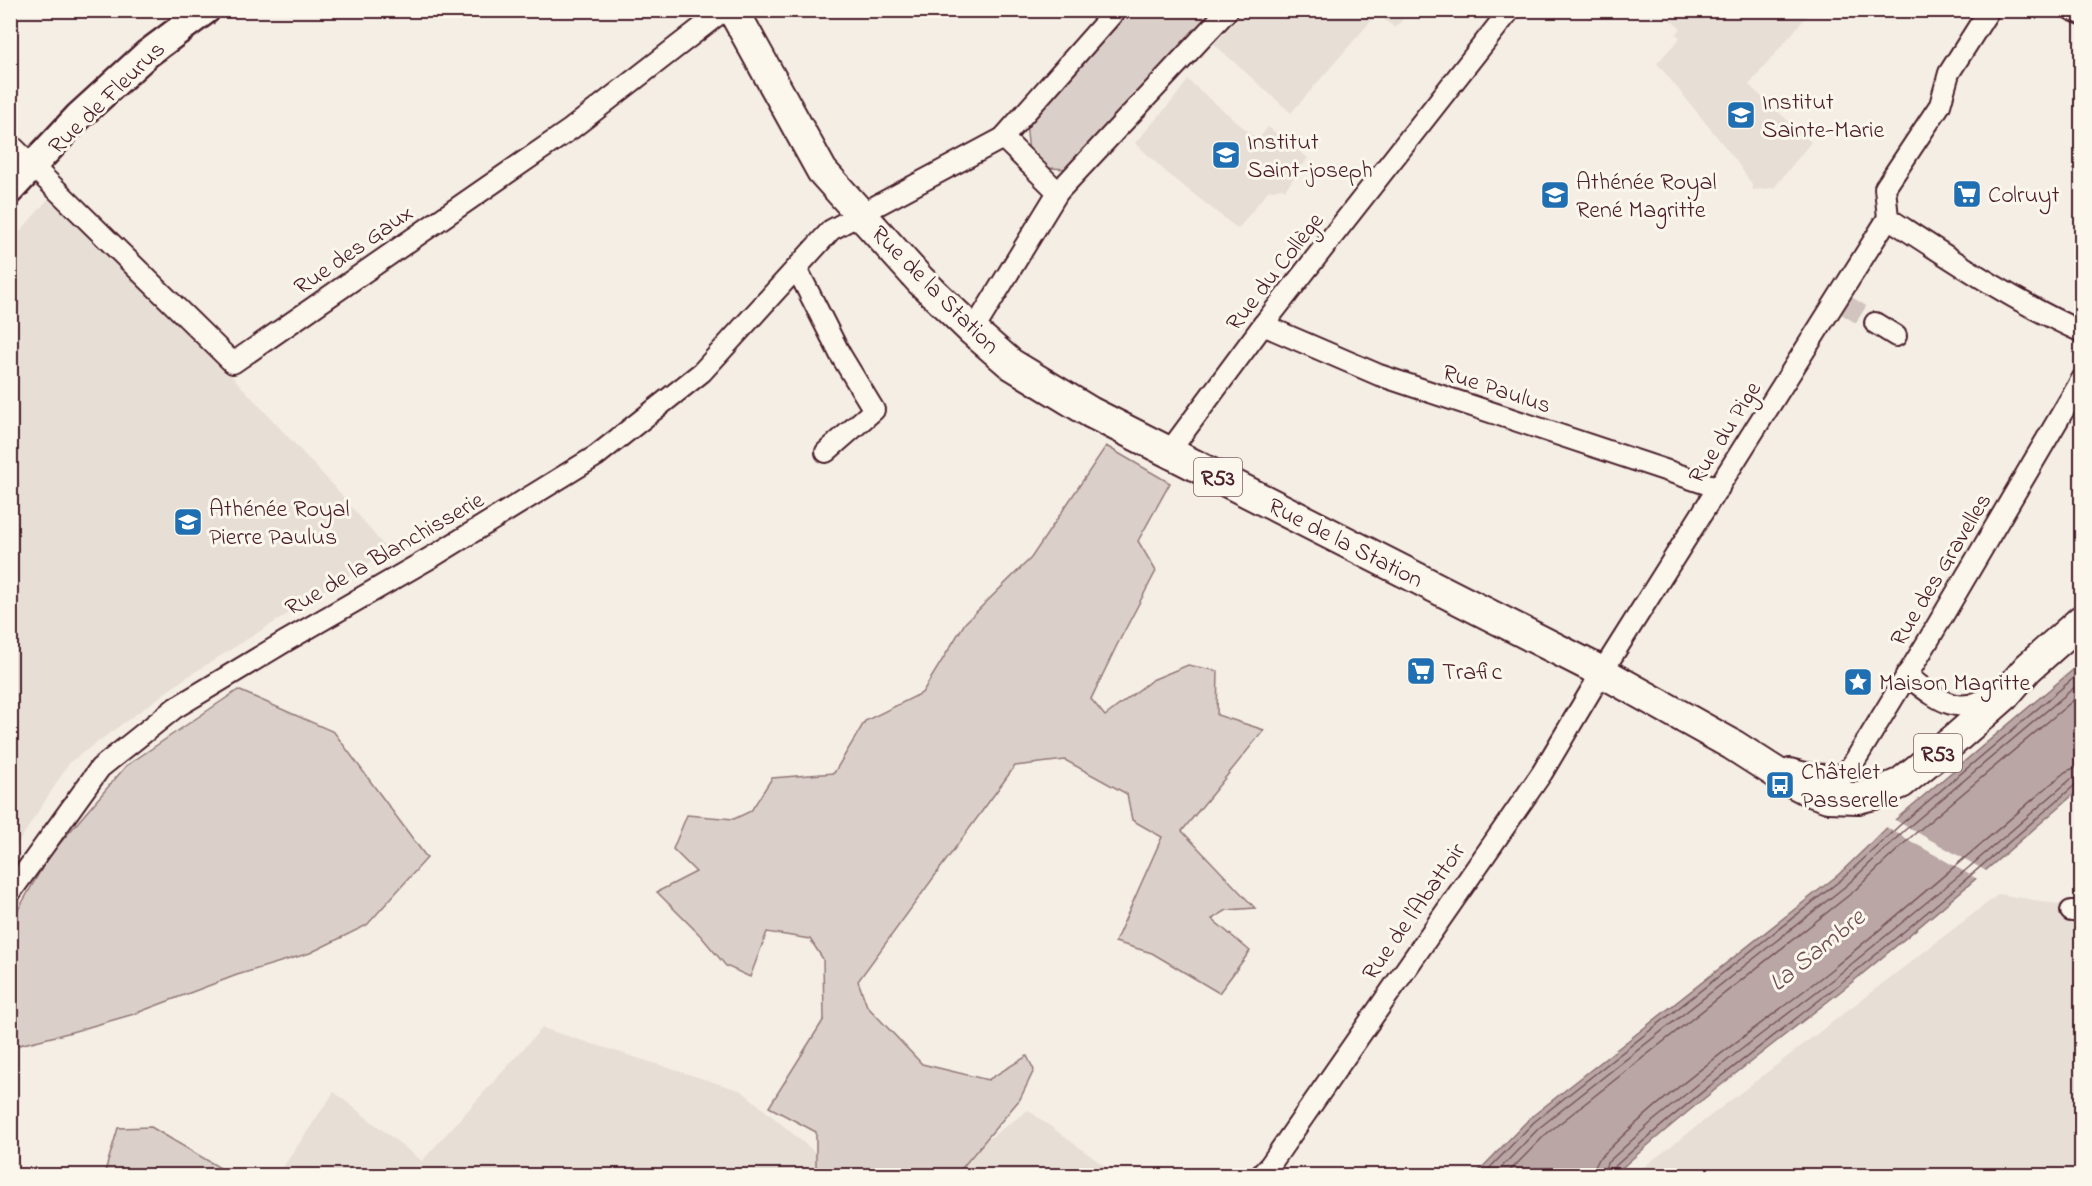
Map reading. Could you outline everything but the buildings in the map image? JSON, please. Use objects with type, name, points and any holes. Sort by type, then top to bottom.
[{"type":"main road","name":"Rue de Fleurus","points":[[10,190],[79,116],[147,54],[206,10]]},
{"type":"main road","name":"Rue de la Station","points":[[734,10],[822,171],[920,280],[1011,364],[1090,412],[1602,672],[1808,790],[1828,797],[1858,798],[1878,793],[1901,783],[2004,696],[2028,668]]},
{"type":"main road","name":"R53","points":[[2028,668],[2082,620]]},
{"type":"street","name":"Rue des Gaux","points":[[34,166],[233,363],[571,129],[724,10]]},
{"type":"street","points":[[1058,192],[1003,138],[1116,10]]},
{"type":"street","points":[[974,331],[1058,192],[1228,10]]},
{"type":"street","name":"Rue du Collège","points":[[1169,452],[1263,325],[1510,10]]},
{"type":"street","points":[[1989,10],[1949,73],[1941,105],[1885,188],[1888,218],[1994,287],[2045,316],[2082,332]]},
{"type":"street","points":[[2072,10],[2082,14]]},
{"type":"street","name":"Rue de la Blanchisserie","points":[[10,893],[100,768],[175,708],[437,554],[596,456],[702,372],[831,230],[1003,138]]},
{"type":"street","points":[[10,144],[34,166]]},
{"type":"street","name":"Rue du Pige","points":[[1602,672],[1840,301],[1888,218]]},
{"type":"street","points":[[797,268],[840,354],[874,410],[826,452]]},
{"type":"street","points":[[1875,323],[1896,336]]},
{"type":"street","name":"Rue Paulus","points":[[1263,325],[1379,375],[1719,488]]},
{"type":"street","name":"Rue des Gravelles","points":[[1733,745],[1770,758],[1788,769],[1812,776],[1845,774],[2082,379]]},
{"type":"street","points":[[1906,675],[1940,700],[1955,705],[1969,706],[1983,700],[2028,668]]},
{"type":"street","name":"Rue de l'Abattoir","points":[[1260,1176],[1270,1165],[1542,773],[1602,672]]},
{"type":"shaded area","points":[[1131,11],[1214,11],[1070,169],[1049,168],[1029,152],[1026,123]]},
{"type":"shaded area","name":"Institut Saint-joseph","points":[[1244,11],[1410,11],[1395,28],[1377,14],[1291,113],[1214,44]]},
{"type":"shaded area","name":"Institut Sainte-Marie","points":[[1660,11],[1811,11],[1749,85],[1811,142],[1774,188],[1753,190],[1751,183],[1734,158],[1657,63],[1680,38],[1676,34],[1681,29]]},
{"type":"shaded area","name":"Institut Saint-joseph","points":[[1188,80],[1258,140],[1268,127],[1308,158],[1285,190],[1282,188],[1268,191],[1238,229],[1167,173],[1135,143]]},
{"type":"shaded area","name":"Athénée Royal Pierre Paulus","points":[[50,197],[216,359],[341,494],[388,551],[187,677],[70,762],[11,854],[11,242]]},
{"type":"shaded area","points":[[1106,446],[1170,483],[1138,541],[1156,571],[1091,699],[1105,716],[1152,680],[1188,665],[1218,671],[1217,715],[1264,730],[1182,831],[1255,908],[1227,910],[1212,919],[1250,951],[1219,993],[1152,953],[1115,942],[1162,837],[1132,820],[1127,794],[1065,760],[1015,766],[858,981],[867,1006],[922,1064],[988,1080],[1027,1056],[1034,1070],[1020,1099],[956,1175],[816,1175],[816,1132],[769,1107],[824,1019],[823,959],[810,939],[767,932],[750,977],[726,966],[700,935],[657,892],[696,872],[673,849],[687,815],[734,819],[751,811],[772,778],[834,773],[865,721],[922,693],[965,623],[1031,558]]},
{"type":"shaded area","points":[[238,690],[334,732],[427,858],[367,925],[310,953],[237,975],[134,1014],[11,1047],[11,922],[49,856],[126,766]]},
{"type":"shaded area","points":[[1999,894],[2081,908],[2081,1175],[1632,1176]]},
{"type":"shaded area","points":[[542,1028],[742,1091],[823,1159],[814,1176],[277,1176],[334,1092],[422,1161]]},
{"type":"shaded area","points":[[1028,1110],[1117,1175],[938,1176]]},
{"type":"shaded area","points":[[151,1127],[230,1175],[104,1175],[118,1128]]},
{"type":"water","name":"La Sambre","points":[[2081,663],[2081,788],[1935,913],[1846,987],[1699,1102],[1614,1175],[1474,1176],[1530,1118],[1838,875],[1895,820]]},
{"type":"pier","points":[[1893,819],[1988,872],[1979,880],[1886,827]]},
{"type":"tunnel","points":[[1844,304],[1875,323]]},
{"type":"place","name":"Institut Sainte-Marie","points":[[1741,115]]},
{"type":"place","name":"Institut Saint-joseph","points":[[1226,155]]},
{"type":"place","name":"Colruyt","points":[[1967,194]]},
{"type":"place","name":"Athénée Royal René Magritte","points":[[1555,195]]},
{"type":"place","name":"Athénée Royal Pierre Paulus","points":[[188,522]]},
{"type":"place","name":"Trafic","points":[[1421,671]]},
{"type":"place","name":"Maison Magritte","points":[[1858,682]]},
{"type":"place","name":"Châtelet Passerelle","points":[[1780,785]]}]
